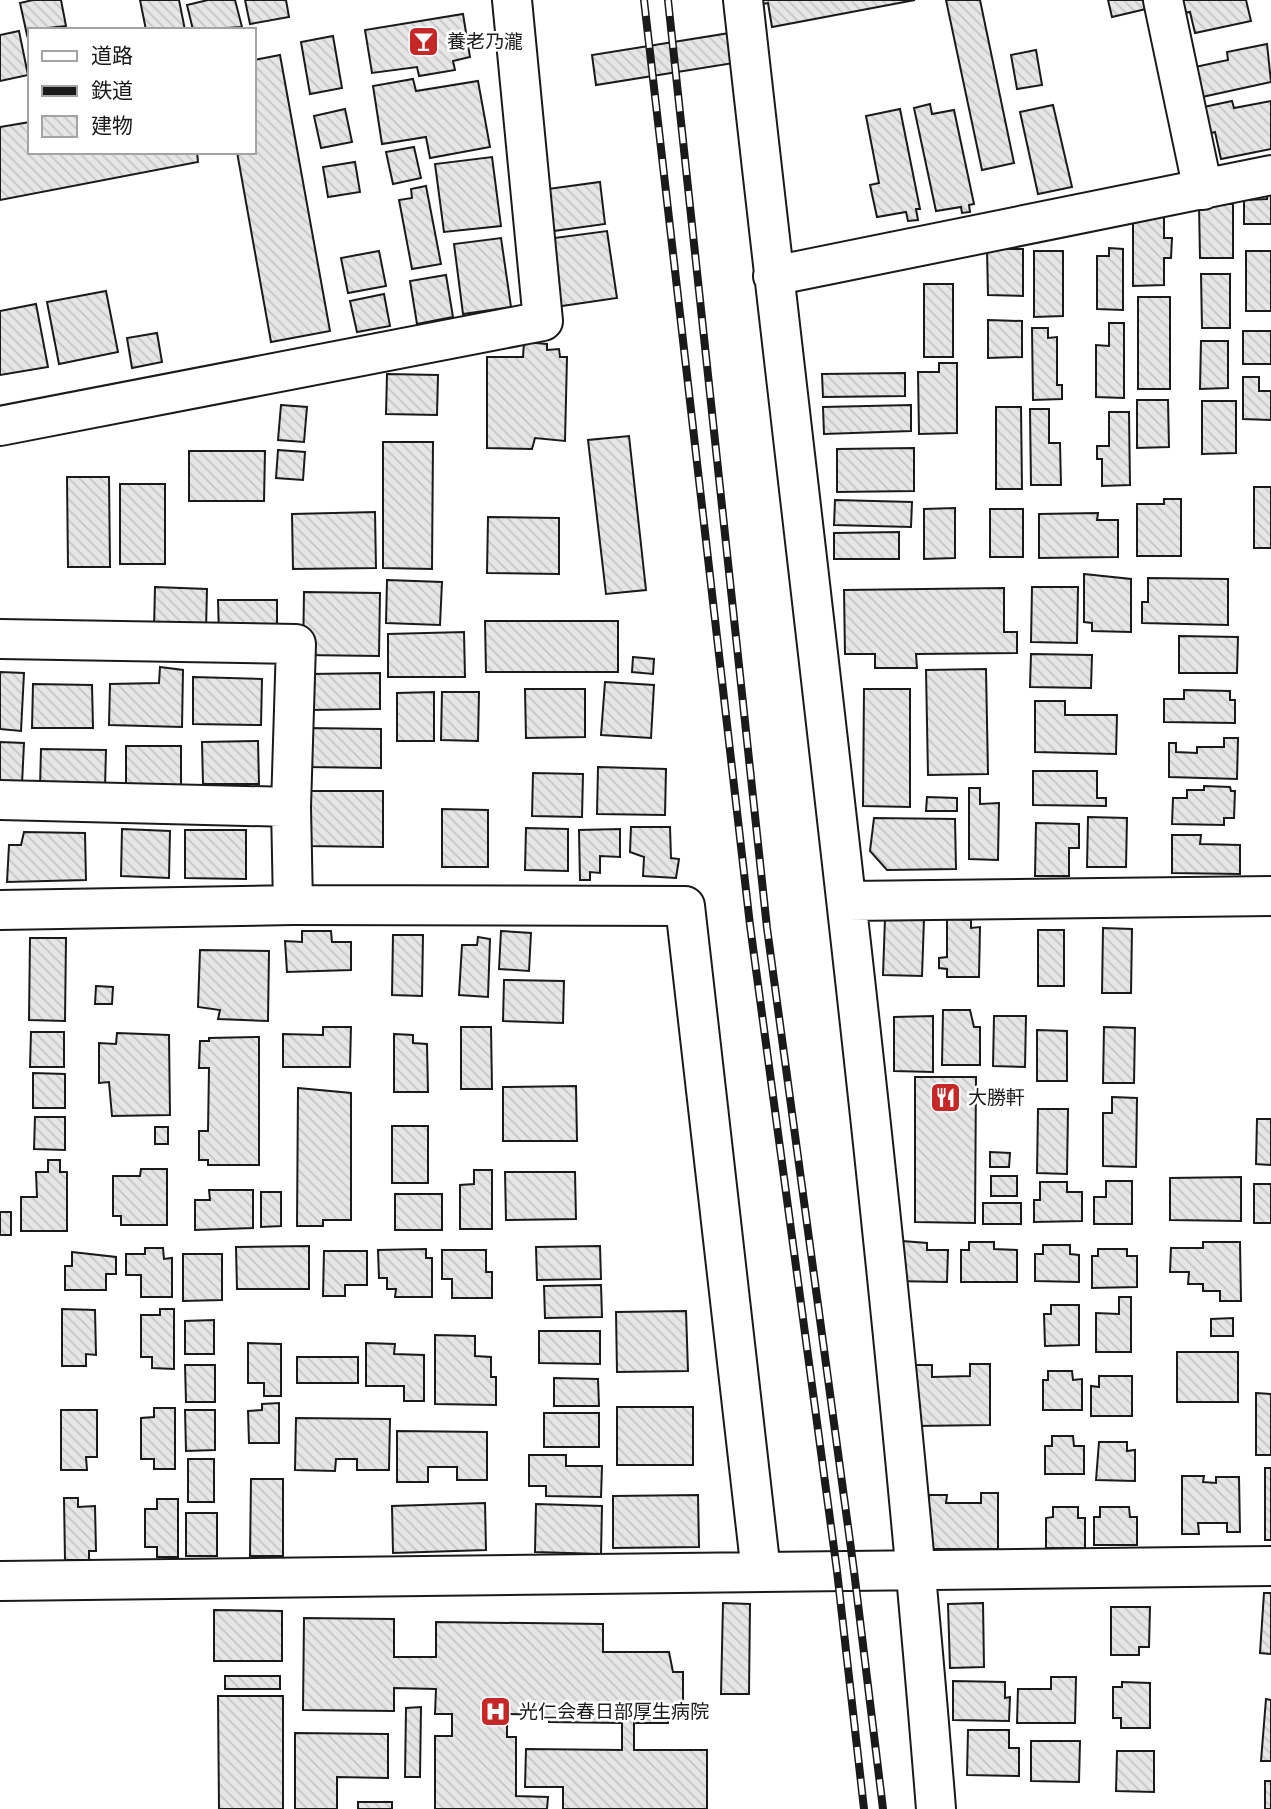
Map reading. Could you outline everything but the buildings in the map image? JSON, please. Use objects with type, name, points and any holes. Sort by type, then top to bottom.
[{"type":"street","points":[[0,426],[543,321],[512,0]]},
{"type":"street","points":[[743,0],[773,276],[849,901],[917,1571],[936,1809]]},
{"type":"street","points":[[1163,0],[1203,190]]},
{"type":"street","points":[[773,276],[1271,175]]},
{"type":"street","points":[[0,639],[296,644],[292,807],[293,905]]},
{"type":"street","points":[[0,800],[292,807]]},
{"type":"street","points":[[849,901],[1271,896]]},
{"type":"street","points":[[0,910],[293,905],[685,906],[761,1572]]},
{"type":"street","points":[[0,1581],[1271,1566]]},
{"type":"railway","points":[[644,0],[750,925],[837,1571],[864,1809]]},
{"type":"railway","points":[[668,0],[767,928],[854,1571],[883,1809]]},
{"type":"place","name":"養老乃瀧","points":[[424,41]]},
{"type":"place","name":"大勝軒","points":[[945,1097]]},
{"type":"place","name":"光仁会春日部厚生病院","points":[[496,1711]]}]
